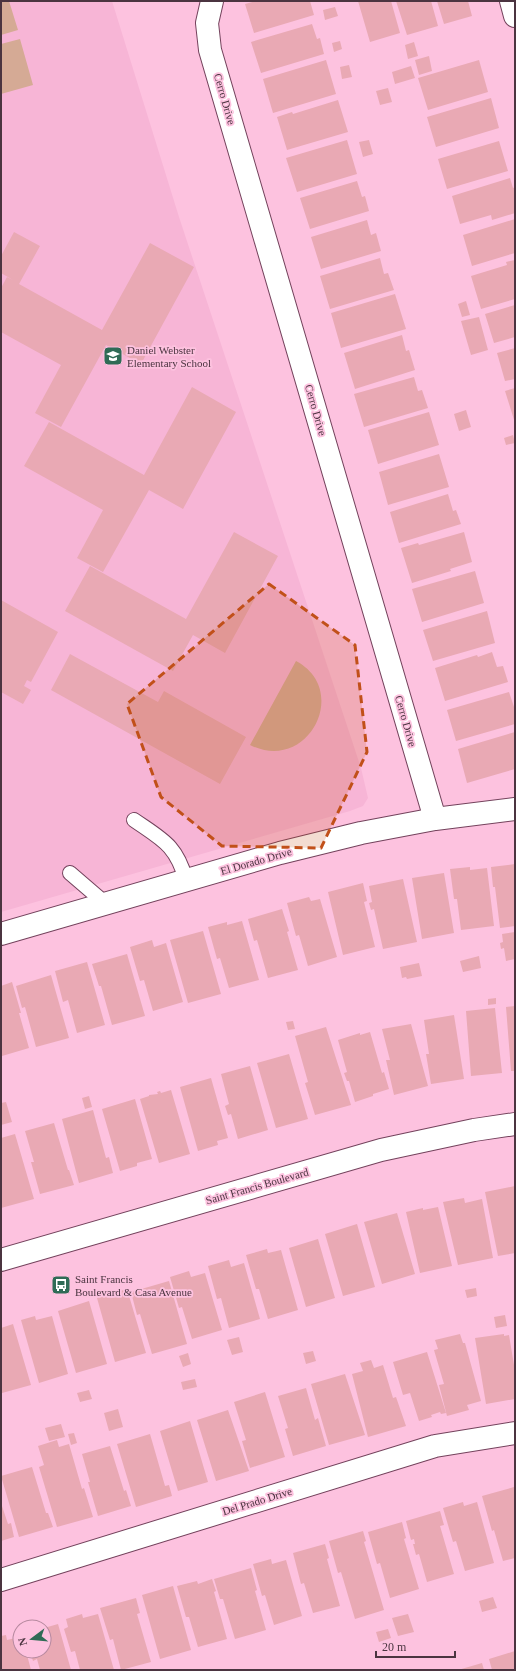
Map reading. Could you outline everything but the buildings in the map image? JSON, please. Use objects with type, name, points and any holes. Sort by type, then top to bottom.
[{"type":"street","name":"Cerro Drive","points":[[212,1],[208,23],[210,50],[435,818]]},
{"type":"street","points":[[511,1],[515,16]]},
{"type":"street","name":"El Dorado Drive","points":[[1,934],[280,853],[346,836],[435,818],[515,809]]},
{"type":"street","name":"Saint Francis Boulevard","points":[[1,1260],[381,1150],[474,1130],[515,1124]]},
{"type":"street","name":"Del Prado Drive","points":[[1,1580],[435,1446],[515,1434]]},
{"type":"lane","points":[[134,820],[168,843],[181,863],[186,880]]},
{"type":"lane","points":[[70,873],[106,904]]},
{"type":"highlighted area","points":[[269,584],[355,645],[367,752],[321,848],[222,846],[161,797],[127,704]]},
{"type":"shaded area","name":"Daniel Webster Elementary School","points":[[1,1],[112,1],[179,217],[361,768],[368,798],[363,806],[350,811],[1,912]]},
{"type":"shaded area","points":[[1,1],[9,1],[18,30],[1,35]]},
{"type":"shaded area","points":[[20,39],[33,85],[1,94],[1,44]]},
{"type":"shaded area","points":[[296,661],[312,674],[320,690],[321,708],[315,725],[305,739],[289,748],[271,751],[250,745]]},
{"type":"place","name":"Daniel Webster Elementary School","points":[[113,356]]},
{"type":"place","name":"Saint Francis Boulevard & Casa Avenue","points":[[61,1285]]}]
